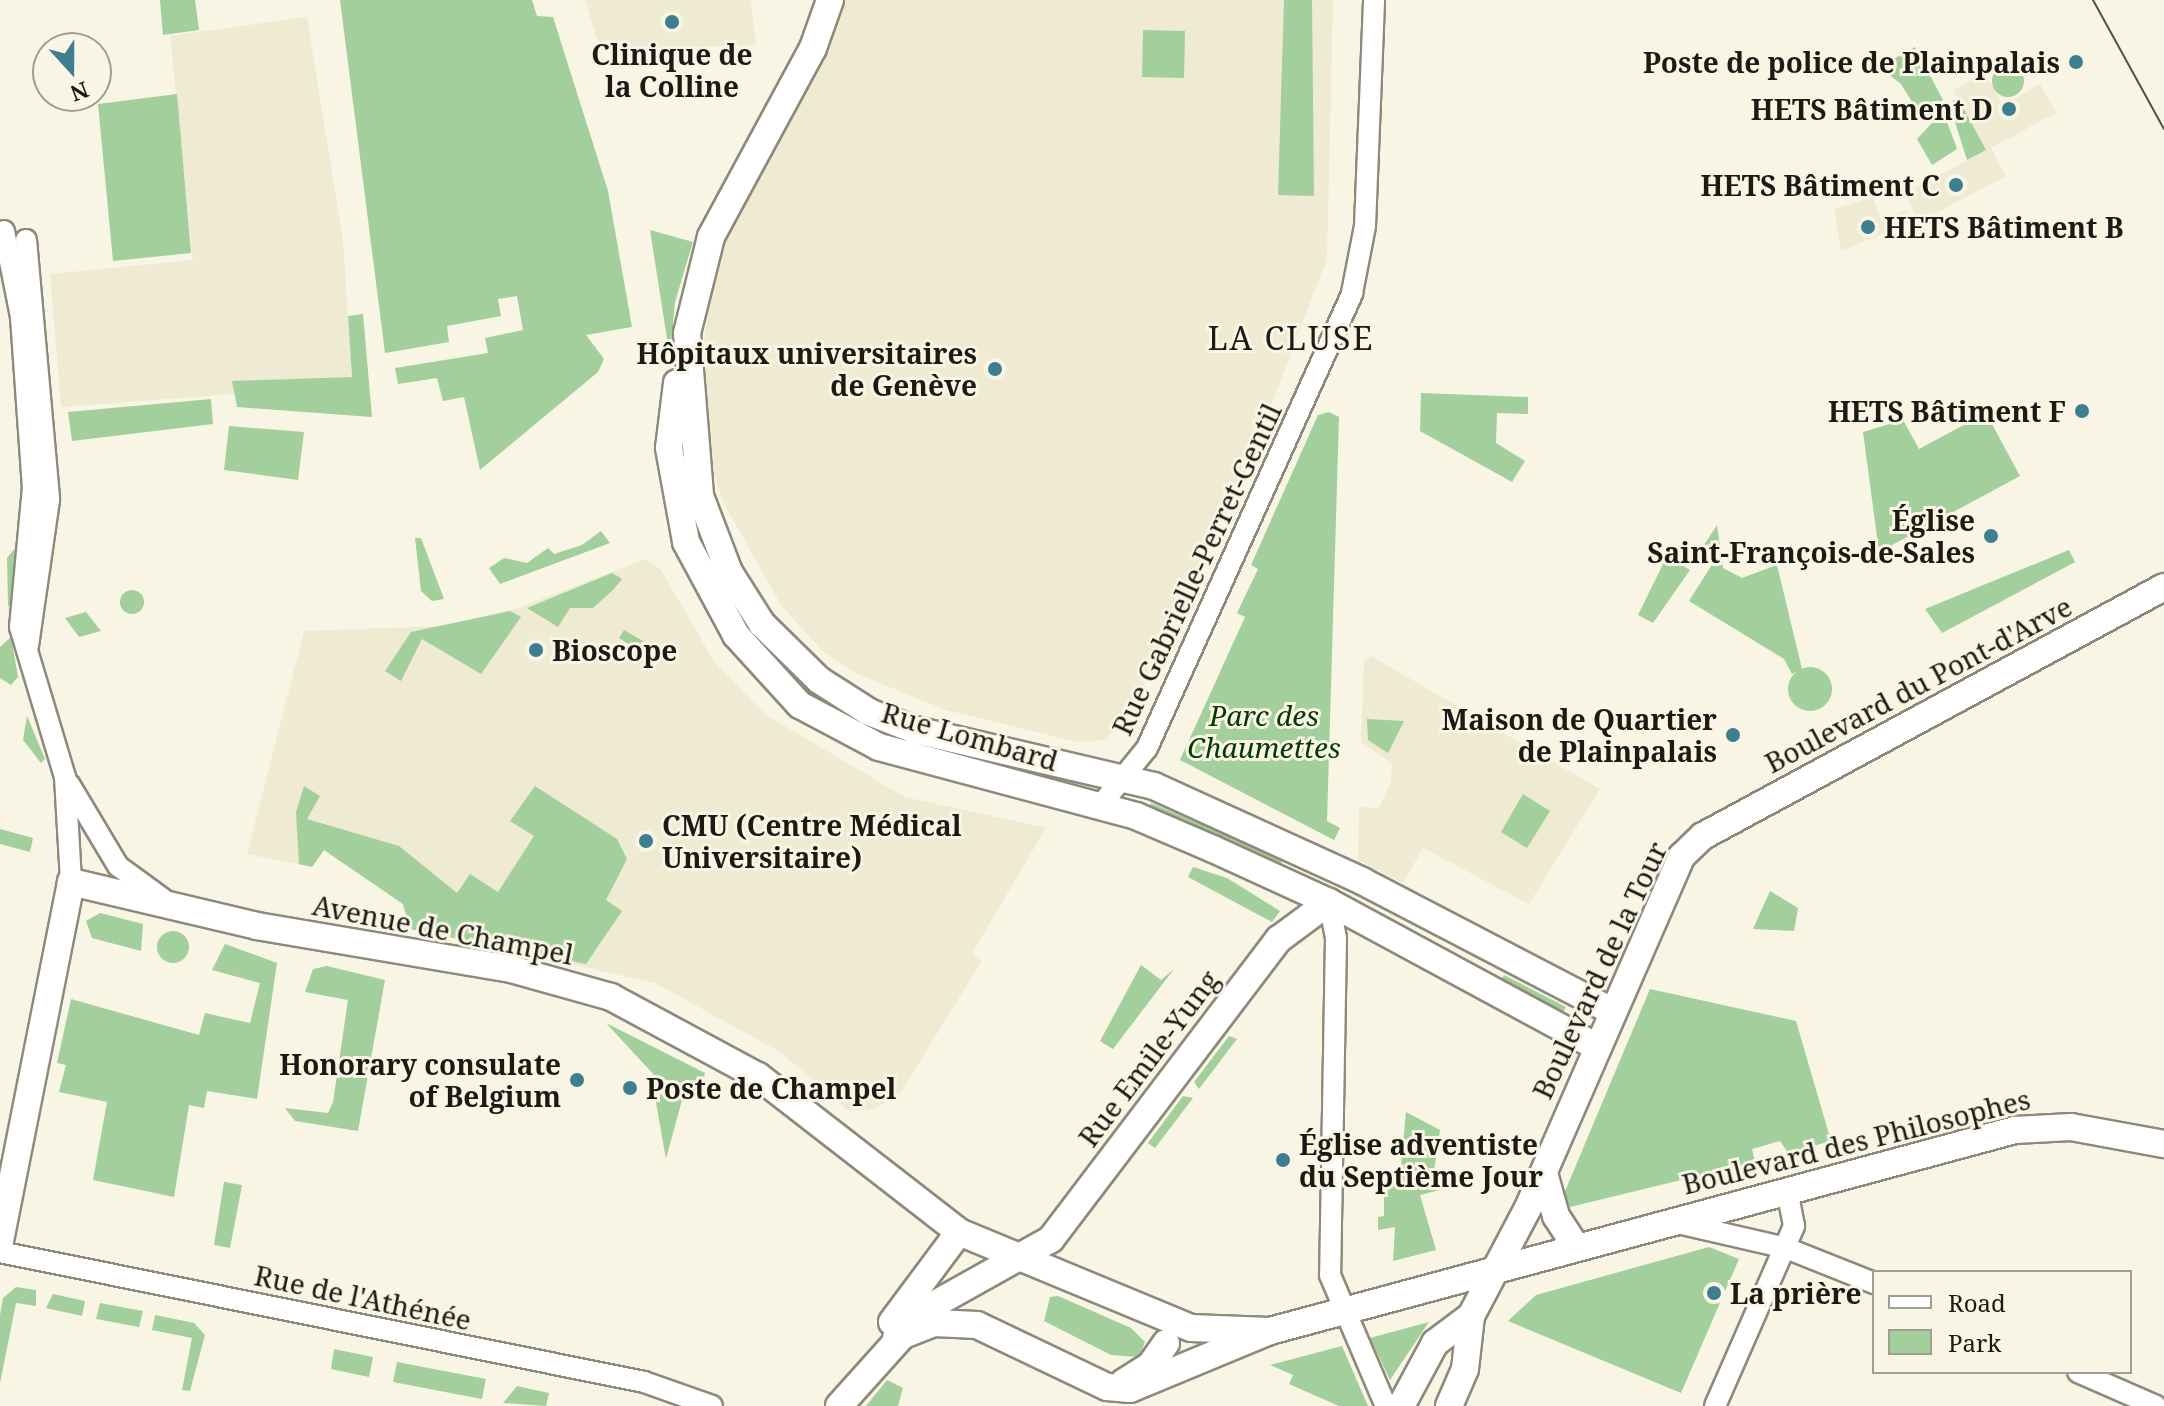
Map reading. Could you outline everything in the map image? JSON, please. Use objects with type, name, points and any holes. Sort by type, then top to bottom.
[{"type":"main road","points":[[685,359],[693,293],[711,237],[813,48],[830,0]]},
{"type":"main road","name":"Rue Lombard","points":[[685,359],[670,428],[677,504],[695,564],[736,635],[800,705],[879,747],[1100,806],[1329,902],[1595,1046]]},
{"type":"main road","name":"Rue Lombard","points":[[685,359],[691,449],[706,517],[737,587],[819,680],[915,730],[1127,778],[1340,871],[1612,1011]]},
{"type":"main road","points":[[670,428],[691,449]]},
{"type":"main road","name":"Boulevard du Pont-d'Arve","points":[[1703,836],[2164,587]]},
{"type":"main road","name":"Boulevard de la Tour","points":[[1471,1316],[1500,1266],[1544,1173],[1595,1046],[1682,856],[1703,836]]},
{"type":"main road","points":[[1329,902],[1340,871]]},
{"type":"main road","points":[[0,1241],[71,882]]},
{"type":"main road","name":"Avenue de Champel","points":[[71,882],[179,908],[511,969],[611,997],[758,1076],[959,1232],[1200,1330]]},
{"type":"main road","name":"Rue Emile-Yung","points":[[839,1406],[896,1338],[945,1296],[1024,1259],[1051,1239],[1279,939],[1329,902]]},
{"type":"main road","name":"Boulevard des Philosophes","points":[[1115,1388],[1147,1385],[1270,1331],[1574,1244],[2033,1127],[2164,1144]]},
{"type":"main road","points":[[1544,1173],[1556,1216],[1574,1244]]},
{"type":"main road","points":[[824,1406],[959,1232]]},
{"type":"main road","points":[[1401,1406],[1435,1343],[1471,1316]]},
{"type":"main road","points":[[1449,1406],[1465,1369],[1471,1316]]},
{"type":"main road","points":[[896,1338],[934,1323],[977,1325],[1115,1388],[1150,1366],[1166,1343]]},
{"type":"main road","name":"Boulevard des Philosophes","points":[[1200,1330],[1270,1331]]},
{"type":"street","name":"Rue Gabrielle-Perret-Gentil","points":[[1100,806],[1127,778],[1147,748],[1330,346],[1363,239],[1374,0]]},
{"type":"street","points":[[2,232],[26,240]]},
{"type":"street","name":"Avenue de Champel","points":[[2,232],[33,487],[27,648],[65,777],[71,882]]},
{"type":"street","points":[[5,254],[26,240]]},
{"type":"street","name":"Avenue de Champel","points":[[26,240],[49,500],[31,592]]},
{"type":"street","name":"Avenue de Champel","points":[[65,777],[118,866],[179,908]]},
{"type":"street","points":[[1329,902],[1336,938],[1331,1281],[1341,1312],[1386,1406]]},
{"type":"street","points":[[1715,1406],[1786,1248],[1794,1209],[1787,1191]]},
{"type":"street","name":"Boulevard des Philosophes","points":[[1658,1222],[1710,1226],[1786,1248],[1872,1282]]},
{"type":"street","name":"Rue de l'Athénée","points":[[0,1252],[644,1382],[712,1406]]},
{"type":"street","points":[[2083,1374],[2156,1406]]},
{"type":"shaded area","name":"Clinique de la Colline","points":[[585,0],[751,0],[756,45],[600,50]]},
{"type":"shaded area","name":"Hôpitaux universitaires de Genève","points":[[843,0],[1333,0],[1327,259],[1244,476],[1126,722],[1103,740],[1077,742],[946,710],[855,673],[822,651],[781,605],[723,502],[708,455],[699,377],[711,287],[734,220],[816,76]]},
{"type":"shaded area","points":[[307,17],[343,241],[352,377],[233,381],[234,394],[61,407],[50,274],[193,260],[170,36]]},
{"type":"shaded area","points":[[1985,73],[2003,105],[2040,84],[2056,113],[1991,148],[2006,176],[1919,222],[1905,194],[1986,150],[1953,90]]},
{"type":"shaded area","name":"HETS Bâtiment B","points":[[1873,197],[1881,220],[1906,210],[1911,222],[1841,251],[1834,209]]},
{"type":"shaded area","name":"CMU (Centre Médical Universitaire)","points":[[645,559],[661,570],[715,663],[766,715],[905,797],[1046,828],[972,953],[981,962],[900,1094],[874,1109],[849,1111],[780,1052],[655,983],[410,929],[403,904],[324,850],[312,867],[247,854],[304,631],[444,626],[518,608]]},
{"type":"shaded area","points":[[1371,656],[1600,789],[1529,904],[1423,848],[1403,883],[1358,860],[1359,807],[1379,808],[1391,781],[1392,763],[1361,742],[1364,661]]},
{"type":"green space","points":[[160,0],[195,0],[199,30],[163,35]]},
{"type":"green space","points":[[340,0],[532,0],[537,16],[553,17],[608,191],[632,327],[586,335],[604,359],[598,372],[480,470],[464,397],[443,401],[437,378],[398,384],[395,368],[488,353],[485,338],[523,330],[517,296],[498,299],[501,316],[447,326],[449,342],[385,353]]},
{"type":"green space","points":[[1284,0],[1312,0],[1314,196],[1278,195]]},
{"type":"green space","points":[[1143,30],[1185,31],[1184,78],[1142,77]]},
{"type":"green space","points":[[1915,47],[1943,100],[1924,121],[1901,84],[1879,67]]},
{"type":"green space","points":[[2008,65],[2020,69],[2024,81],[2020,93],[2008,97],[1996,93],[1992,81],[1996,69]]},
{"type":"green space","points":[[177,94],[191,253],[113,261],[99,112],[112,112],[112,102]]},
{"type":"green space","points":[[1958,98],[1986,150],[1967,160],[1949,103]]},
{"type":"green space","points":[[1943,111],[1957,149],[1932,165],[1917,139]]},
{"type":"green space","points":[[650,230],[693,242],[675,302],[670,358]]},
{"type":"green space","points":[[363,314],[372,417],[237,407],[232,381],[352,377],[348,316]]},
{"type":"green space","points":[[1421,393],[1528,397],[1528,414],[1497,413],[1496,443],[1525,461],[1512,482],[1420,431]]},
{"type":"green space","points":[[211,399],[213,424],[72,441],[68,412]]},
{"type":"green space","name":"Parc des Chaumettes","points":[[1329,412],[1339,417],[1327,821],[1340,828],[1334,840],[1180,760],[1245,617],[1237,613],[1258,569],[1251,565],[1318,415]]},
{"type":"green space","points":[[1986,413],[2020,476],[1879,552],[1863,432],[1903,420],[1919,449]]},
{"type":"green space","points":[[229,426],[304,432],[298,480],[224,470]]},
{"type":"green space","points":[[1717,525],[1723,568],[1742,578],[1777,565],[1802,669],[1792,674],[1784,659],[1689,601],[1713,563],[1698,554]]},
{"type":"green space","points":[[601,531],[610,543],[500,584],[489,568],[504,558],[527,563],[548,548],[554,554],[582,545]]},
{"type":"green space","points":[[415,538],[421,538],[444,599],[432,601],[421,591]]},
{"type":"green space","points":[[21,541],[13,605],[8,606],[7,558]]},
{"type":"green space","points":[[2069,550],[2075,562],[1942,633],[1925,609]]},
{"type":"green space","points":[[1667,556],[1690,570],[1653,623],[1638,615]]},
{"type":"green space","points":[[612,573],[622,579],[614,589],[593,608],[570,608],[558,627],[527,608]]},
{"type":"green space","points":[[132,590],[143,597],[144,602],[137,613],[132,614],[121,607],[120,602],[127,591]]},
{"type":"green space","points":[[510,611],[521,617],[481,674],[422,639],[401,681],[385,671],[411,632]]},
{"type":"green space","points":[[86,612],[101,631],[79,637],[65,618]]},
{"type":"green space","points":[[624,630],[665,654],[659,663],[619,638]]},
{"type":"green space","points":[[11,637],[18,677],[11,685],[0,678],[0,647]]},
{"type":"green space","points":[[1810,667],[1825,674],[1832,689],[1825,704],[1810,711],[1795,704],[1788,689],[1795,674]]},
{"type":"green space","points":[[27,716],[45,759],[41,763],[23,740]]},
{"type":"green space","points":[[1367,719],[1404,721],[1388,753],[1368,740]]},
{"type":"green space","points":[[304,786],[320,796],[307,819],[399,846],[457,893],[470,874],[498,892],[534,836],[510,821],[535,786],[617,839],[627,859],[606,900],[622,911],[586,964],[410,929],[403,904],[324,850],[312,867],[299,864],[296,812]]},
{"type":"green space","points":[[1523,794],[1550,811],[1527,848],[1501,832]]},
{"type":"green space","points":[[1151,803],[1283,859],[1280,864],[1149,809]]},
{"type":"green space","points":[[0,829],[33,838],[30,852],[0,844]]},
{"type":"green space","points":[[1193,867],[1227,878],[1280,911],[1272,922],[1188,877]]},
{"type":"green space","points":[[1770,891],[1798,908],[1794,931],[1753,929]]},
{"type":"green space","points":[[100,913],[143,924],[141,951],[92,938],[86,921]]},
{"type":"green space","points":[[173,931],[185,935],[189,947],[185,959],[173,963],[161,959],[157,947],[161,935]]},
{"type":"green space","points":[[225,944],[277,963],[257,1099],[207,1091],[204,1108],[189,1105],[174,1197],[93,1180],[107,1102],[59,1092],[66,1065],[57,1063],[71,999],[199,1035],[205,1013],[250,1023],[260,983],[212,970]]},
{"type":"green space","points":[[1141,965],[1161,980],[1174,969],[1113,1049],[1100,1041]]},
{"type":"green space","points":[[327,966],[385,980],[358,1131],[295,1121],[285,1108],[328,1113],[333,1102],[348,1000],[305,992],[313,969]]},
{"type":"green space","points":[[1504,975],[1566,1007],[1563,1013],[1501,980]]},
{"type":"green space","points":[[1650,989],[1796,1021],[1831,1141],[1788,1153],[1780,1141],[1752,1149],[1755,1162],[1570,1207],[1563,1196]]},
{"type":"green space","points":[[606,1023],[705,1073],[702,1090],[656,1077]]},
{"type":"green space","points":[[1229,1036],[1237,1039],[1199,1089],[1194,1082]]},
{"type":"green space","points":[[659,1094],[682,1100],[666,1159],[655,1097]]},
{"type":"green space","points":[[1183,1096],[1193,1098],[1155,1148],[1148,1143]]},
{"type":"green space","points":[[1406,1112],[1440,1130],[1434,1171],[1451,1187],[1420,1195],[1436,1250],[1393,1261],[1395,1227],[1378,1230],[1378,1217],[1384,1216],[1384,1177],[1400,1176]]},
{"type":"green space","points":[[224,1182],[242,1185],[230,1248],[214,1245]]},
{"type":"green space","points":[[1709,1247],[1739,1259],[1681,1393],[1508,1321],[1536,1295]]},
{"type":"green space","points":[[16,1287],[36,1290],[36,1306],[16,1303],[0,1383],[0,1315],[3,1298]]},
{"type":"green space","points":[[53,1294],[85,1301],[82,1316],[46,1308]]},
{"type":"green space","points":[[1058,1296],[1131,1328],[1145,1342],[1139,1357],[1111,1355],[1044,1321],[1050,1297]]},
{"type":"green space","points":[[100,1303],[143,1311],[139,1327],[96,1319]]},
{"type":"green space","points":[[155,1315],[194,1323],[205,1335],[190,1391],[182,1390],[192,1338],[152,1330]]},
{"type":"green space","points":[[1429,1322],[1390,1380],[1370,1338]]},
{"type":"green space","points":[[1342,1346],[1368,1406],[1339,1406],[1289,1384],[1293,1375],[1270,1365]]},
{"type":"green space","points":[[334,1349],[373,1357],[369,1377],[331,1369]]},
{"type":"green space","points":[[397,1362],[486,1379],[482,1399],[393,1382]]},
{"type":"green space","points":[[887,1380],[903,1388],[898,1406],[866,1406]]},
{"type":"green space","points":[[517,1386],[549,1393],[546,1406],[503,1403]]},
{"type":"tram line","points":[[2093,0],[2164,129]]},
{"type":"place","name":"Clinique de la Colline","points":[[672,22]]},
{"type":"place","name":"Poste de police de Plainpalais","points":[[2076,62]]},
{"type":"place","name":"HETS Bâtiment D","points":[[2009,109]]},
{"type":"place","name":"HETS Bâtiment C","points":[[1956,185]]},
{"type":"place","name":"HETS Bâtiment B","points":[[1868,227]]},
{"type":"place","name":"Hôpitaux universitaires de Genève","points":[[995,369]]},
{"type":"place","name":"HETS Bâtiment F","points":[[2082,411]]},
{"type":"place","name":"Église Saint-François-de-Sales","points":[[1991,536]]},
{"type":"place","name":"Bioscope","points":[[536,650]]},
{"type":"place","name":"Maison de Quartier de Plainpalais","points":[[1733,735]]},
{"type":"place","name":"CMU (Centre Médical Universitaire)","points":[[646,841]]},
{"type":"place","name":"Honorary consulate of Belgium","points":[[577,1080]]},
{"type":"place","name":"Poste de Champel","points":[[630,1088]]},
{"type":"place","name":"Église adventiste du Septième Jour","points":[[1283,1160]]},
{"type":"place","name":"La prière","points":[[1714,1293]]},
{"type":"district","name":"LA CLUSE","points":[[1291,338]]}]
